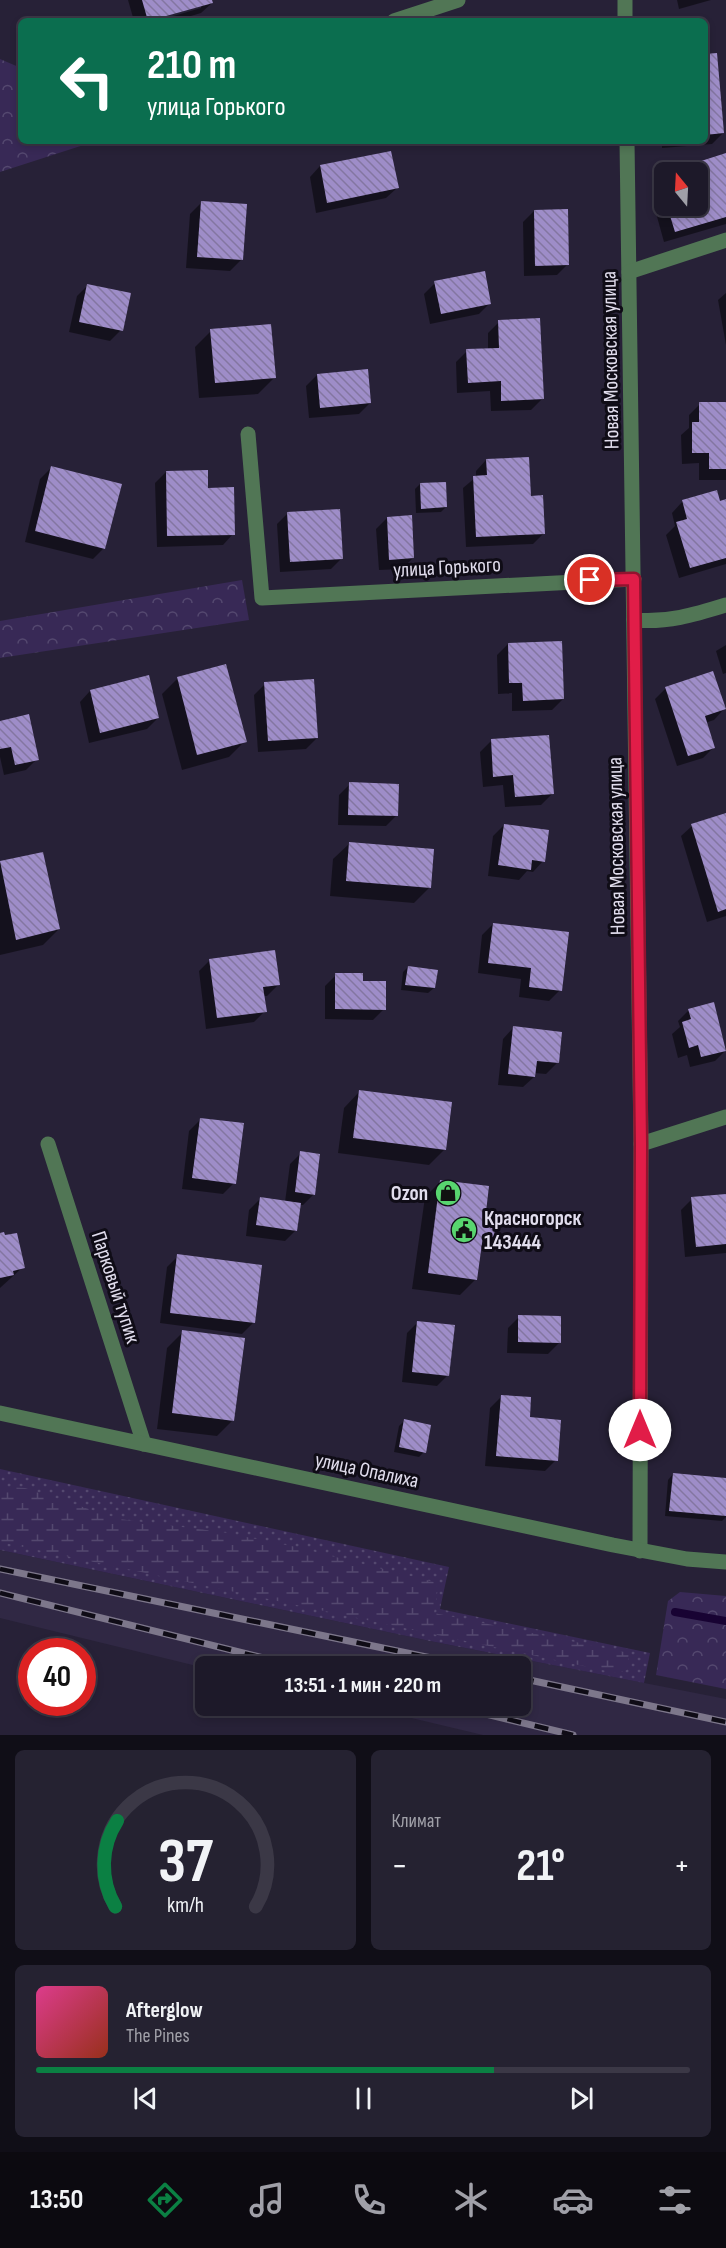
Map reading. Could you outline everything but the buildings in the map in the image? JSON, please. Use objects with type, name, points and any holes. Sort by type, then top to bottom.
[{"type":"street","points":[[403,18],[458,0]]},
{"type":"street","points":[[625,0],[625,18]]},
{"type":"street","name":"Новая Московская улица","points":[[627,144],[641,1144],[640,1551]]},
{"type":"street","points":[[629,272],[726,240]]},
{"type":"street","name":"улица Горького","points":[[248,434],[262,598],[634,579]]},
{"type":"street","points":[[634,620],[656,622],[685,618],[726,605]]},
{"type":"street","points":[[641,1144],[726,1117]]},
{"type":"street","name":"Парковый тупик","points":[[48,1144],[144,1443]]},
{"type":"street","name":"улица Опалиха","points":[[0,1413],[640,1551],[726,1562]]},
{"type":"shaded area","points":[[0,1550],[507,1656],[195,1656],[195,1666],[96,1641],[96,1638],[82,1638],[0,1618]]},
{"type":"shaded area","points":[[531,1661],[726,1699],[726,1735],[483,1735],[403,1716],[531,1716]]},
{"type":"green space","points":[[0,59],[18,67],[18,144],[87,144],[0,172]]},
{"type":"green space","points":[[242,580],[249,620],[0,658],[0,621]]},
{"type":"green space","points":[[0,1469],[449,1567],[440,1609],[650,1653],[644,1683],[531,1661],[531,1656],[506,1656],[430,1641],[0,1550]]},
{"type":"green space","points":[[0,1487],[25,1488],[119,1519],[222,1532],[296,1547],[434,1582],[438,1588],[434,1613],[629,1653],[627,1670],[616,1673],[0,1542]]},
{"type":"green space","points":[[680,1592],[726,1596],[726,1689],[656,1675],[668,1601]]},
{"type":"waterway","points":[[675,1612],[726,1621]]},
{"type":"railway","points":[[0,1569],[422,1656]]},
{"type":"railway","points":[[0,1593],[255,1656]]},
{"type":"railway","points":[[531,1680],[726,1722]]},
{"type":"railway","points":[[494,1716],[573,1735]]},
{"type":"place","name":"Ozon","points":[[448,1193]]},
{"type":"place","name":"Красногорск 143444","points":[[464,1230]]},
{"type":"route","points":[[590,580],[634,579],[641,1144],[640,1430]]}]
